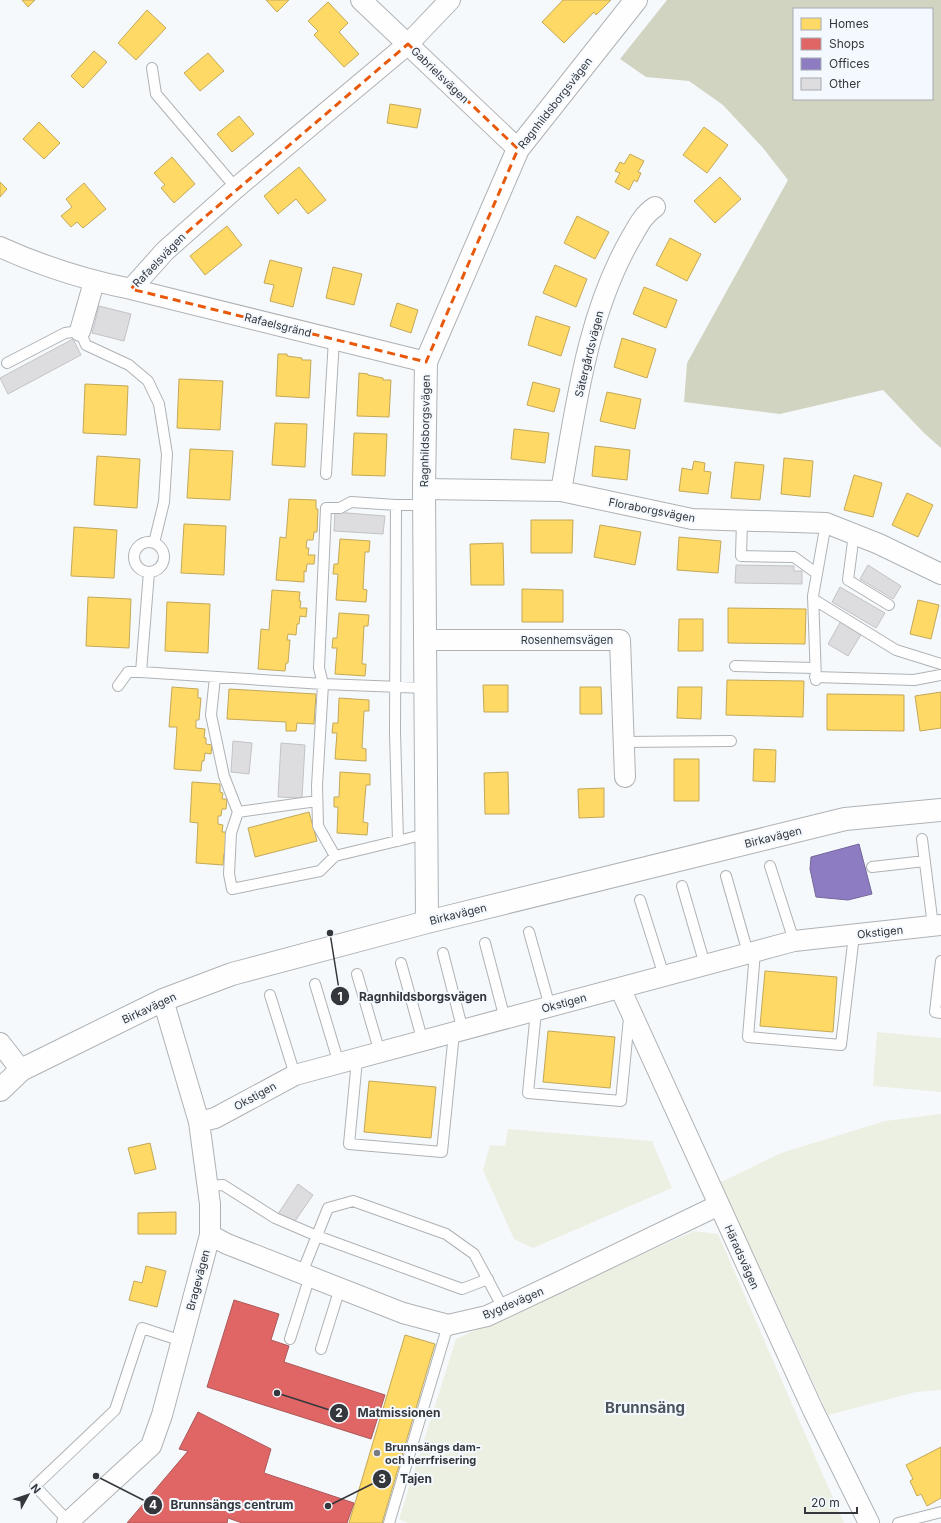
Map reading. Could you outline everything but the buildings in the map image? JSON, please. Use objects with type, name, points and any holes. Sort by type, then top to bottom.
[{"type":"street","name":"Gabrielsvägen","points":[[361,0],[518,149]]},
{"type":"street","name":"Rafaelsvägen","points":[[0,247],[23,258],[94,282],[131,289],[165,251],[236,188],[408,44],[450,0]]},
{"type":"street","name":"Ragnhildsborgsvägen","points":[[426,922],[424,497],[426,362],[518,149],[636,0]]},
{"type":"street","name":"Sätergårdsvägen","points":[[561,491],[578,393],[595,321],[619,259],[646,213],[655,207]]},
{"type":"street","points":[[80,331],[94,282]]},
{"type":"street","name":"Rafaelsgränd","points":[[131,289],[426,362]]},
{"type":"street","name":"Floraborgsvägen","points":[[424,497],[561,491],[692,519],[826,522],[879,544],[941,574]]},
{"type":"street","name":"Rosenhemsvägen","points":[[425,640],[620,640],[625,777]]},
{"type":"street","name":"Birkavägen","points":[[0,1090],[21,1070],[163,1000],[232,974],[426,922],[845,819],[941,810]]},
{"type":"street","name":"Okstigen","points":[[199,1122],[215,1118],[295,1076],[752,952],[794,941],[937,926]]},
{"type":"street","name":"Häradsvägen","points":[[620,988],[630,1013],[813,1410],[870,1523]]},
{"type":"street","name":"Bragevägen","points":[[69,1523],[151,1446],[162,1415],[210,1235],[210,1204],[199,1122],[163,1000]]},
{"type":"street","points":[[0,1043],[21,1070]]},
{"type":"street","name":"Bygdevägen","points":[[210,1235],[227,1244],[403,1313],[448,1325],[487,1316],[719,1205]]},
{"type":"lane","points":[[152,68],[156,94],[236,188]]},
{"type":"lane","points":[[7,363],[65,333],[80,331],[86,345],[129,365],[148,381],[159,404],[167,454],[164,502],[154,543]]},
{"type":"lane","points":[[326,474],[334,339]]},
{"type":"lane","points":[[334,856],[318,826],[317,801],[323,684],[319,668],[326,508],[340,508],[351,502],[396,505],[424,497]]},
{"type":"lane","points":[[396,505],[395,732],[398,841]]},
{"type":"lane","points":[[742,520],[741,556],[794,557],[816,573]]},
{"type":"lane","points":[[815,675],[813,599],[816,573],[826,522]]},
{"type":"lane","points":[[854,534],[848,580],[889,605]]},
{"type":"lane","points":[[151,541],[161,547],[165,558],[159,569],[149,572],[138,567],[134,555],[139,545],[151,541]]},
{"type":"lane","points":[[141,672],[149,572]]},
{"type":"lane","points":[[813,599],[896,650],[941,664]]},
{"type":"lane","points":[[735,666],[815,675],[914,680],[941,675]]},
{"type":"lane","points":[[118,686],[128,672],[141,672],[323,684],[426,688]]},
{"type":"lane","points":[[215,677],[210,715],[224,776],[238,812],[231,833],[229,874],[232,888],[320,871],[334,856],[426,834]]},
{"type":"lane","points":[[623,742],[731,741]]},
{"type":"lane","points":[[238,812],[317,801]]},
{"type":"lane","points":[[922,839],[937,926]]},
{"type":"lane","points":[[872,867],[925,861]]},
{"type":"lane","points":[[770,866],[794,941]]},
{"type":"lane","points":[[726,876],[752,952],[748,1037],[841,1045],[854,935]]},
{"type":"lane","points":[[682,886],[705,965]]},
{"type":"lane","points":[[640,900],[664,976]]},
{"type":"lane","points":[[529,932],[543,1009],[528,1093],[621,1101],[630,1013]]},
{"type":"lane","points":[[485,943],[505,1019]]},
{"type":"lane","points":[[314,984],[348,1062],[349,1144],[442,1152],[458,1032],[443,953]]},
{"type":"lane","points":[[941,961],[936,1012],[941,1013]]},
{"type":"lane","points":[[400,963],[423,1042]]},
{"type":"lane","points":[[357,974],[380,1053]]},
{"type":"lane","points":[[270,995],[295,1076]]},
{"type":"lane","points":[[208,1186],[223,1186],[274,1218],[318,1236],[462,1289],[488,1279]]},
{"type":"lane","points":[[290,1339],[306,1275],[328,1208],[353,1201],[446,1234],[474,1254],[503,1308]]},
{"type":"lane","points":[[321,1349],[340,1288]]},
{"type":"lane","points":[[389,1523],[448,1325]]},
{"type":"lane","points":[[69,1523],[36,1486],[114,1410],[142,1328],[182,1341]]},
{"type":"lane","points":[[898,1523],[941,1512]]},
{"type":"highlighted area","points":[[408,44],[518,149],[426,362],[131,289],[165,251]]},
{"type":"shaded area","points":[[877,1032],[941,1038],[941,1092],[873,1086]]},
{"type":"shaded area","points":[[941,1114],[941,1390],[916,1392],[828,1415],[760,1267],[719,1183],[781,1153],[885,1121]]},
{"type":"shaded area","points":[[508,1129],[652,1141],[672,1188],[533,1248],[514,1239],[483,1170],[490,1145],[505,1146]]},
{"type":"shaded area","points":[[694,1231],[718,1234],[844,1523],[408,1523],[399,1519],[456,1339]]},
{"type":"green space","points":[[667,0],[941,0],[941,448],[924,433],[883,390],[780,414],[684,402],[687,363],[788,180],[763,148],[723,105],[689,81],[646,77],[620,59]]},
{"type":"place","name":"Ragnhildsborgsvägen","points":[[330,933]]},
{"type":"place","name":"Matmissionen","points":[[277,1393]]},
{"type":"place","name":"Brunnsängs dam- och herrfrisering","points":[[377,1453]]},
{"type":"place","name":"Brunnsängs centrum","points":[[96,1476]]},
{"type":"place","name":"Tajen","points":[[328,1506]]},
{"type":"district","name":"Brunnsäng","points":[[645,1407]]}]
